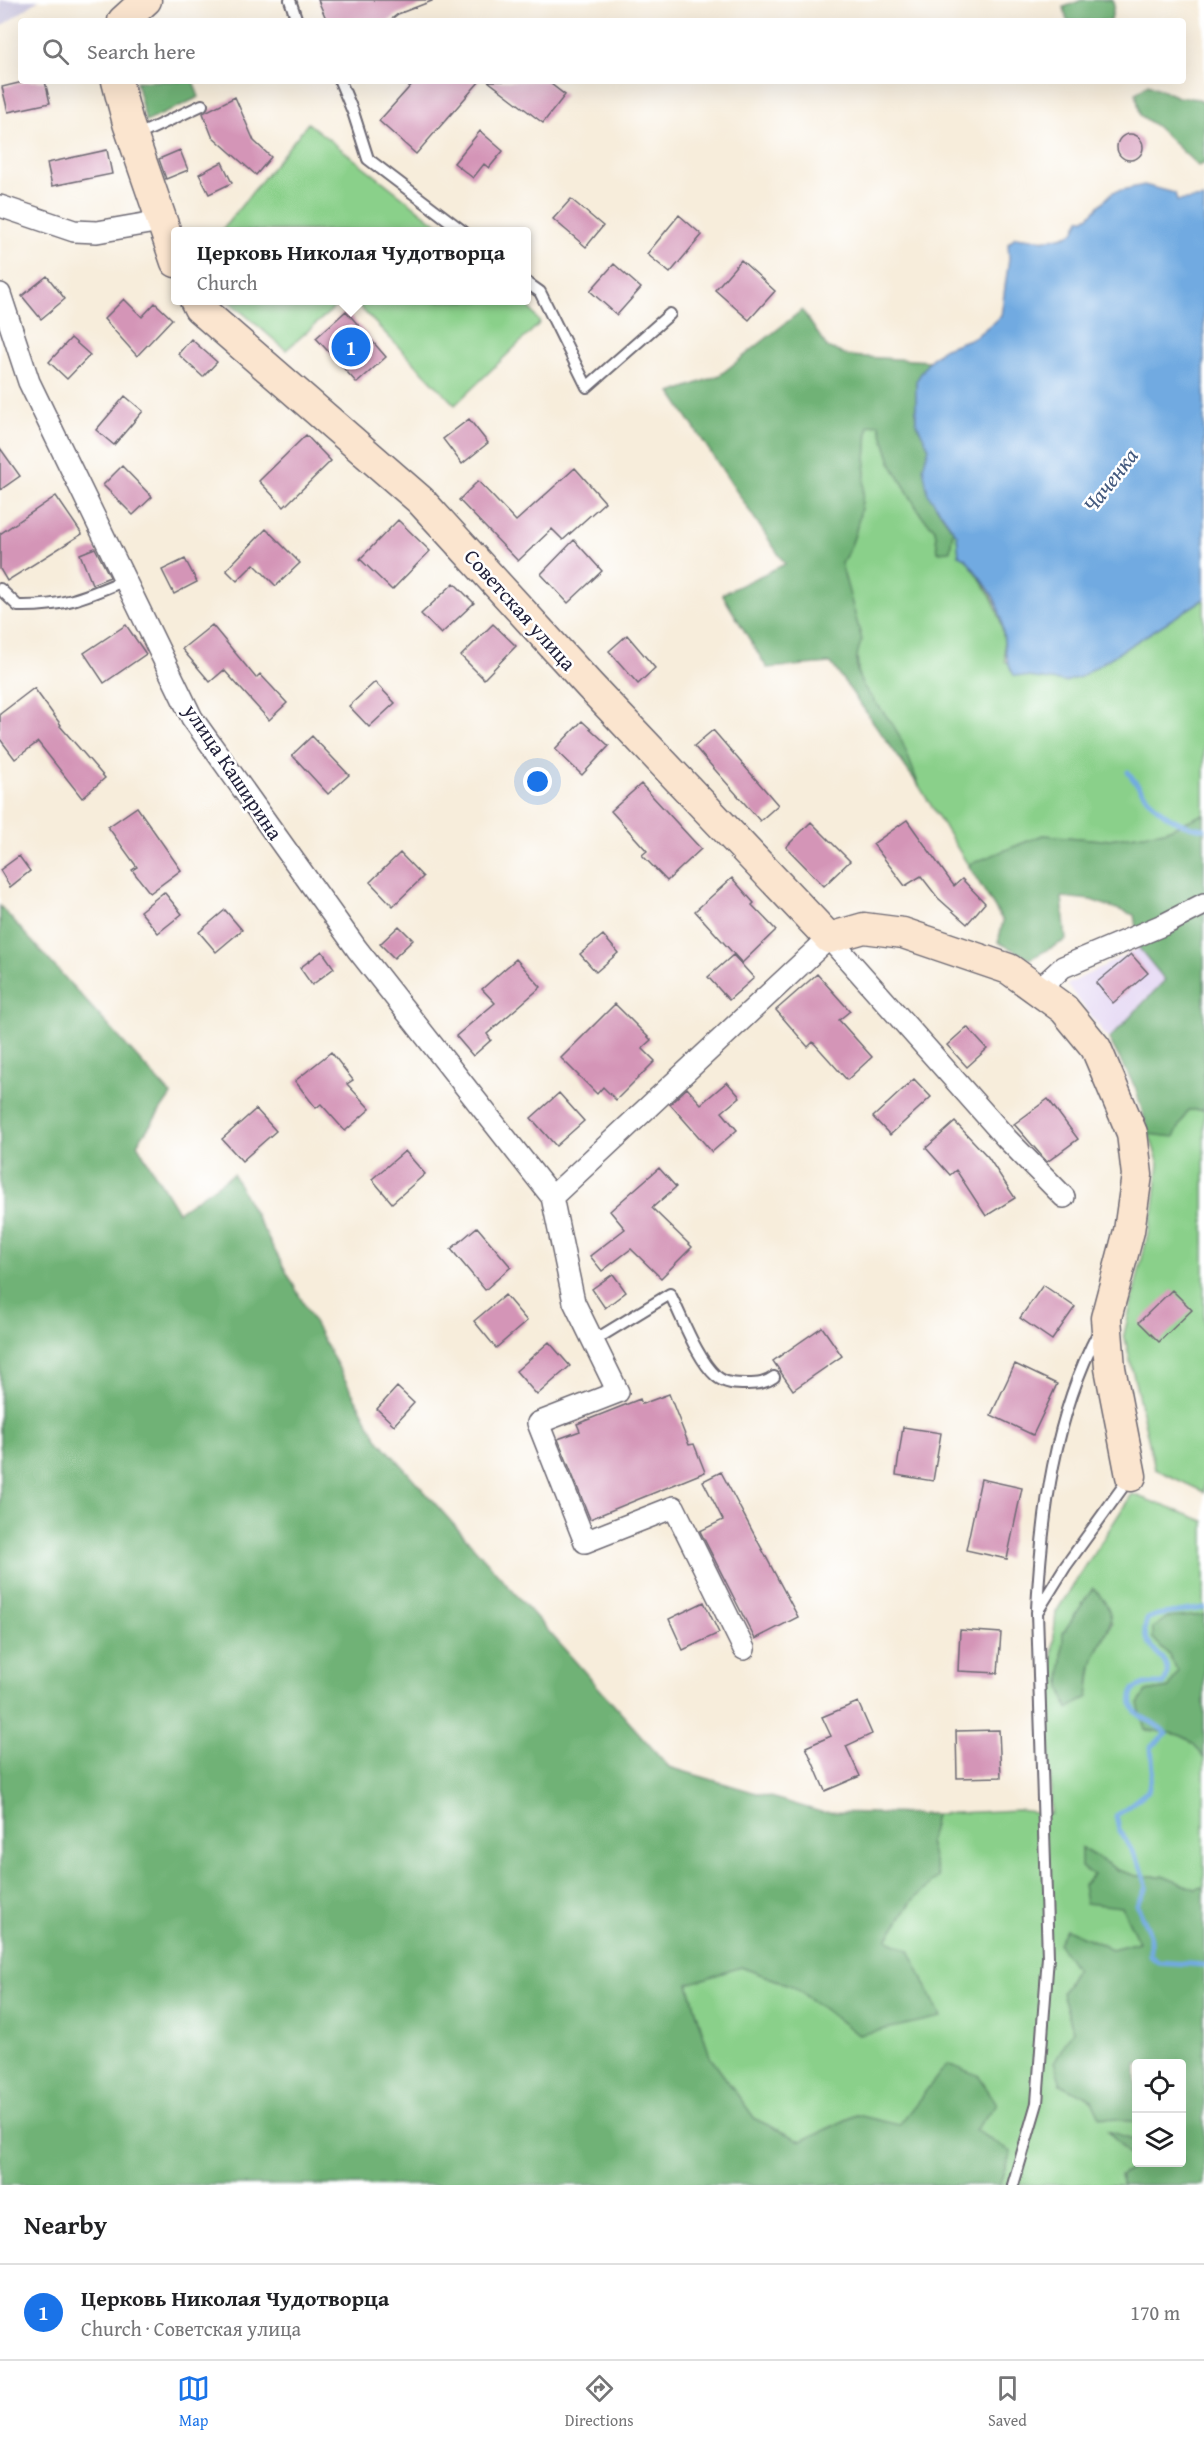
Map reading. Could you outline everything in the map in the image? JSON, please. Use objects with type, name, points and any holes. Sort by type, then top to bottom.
[{"type":"street","points":[[126,18],[146,0]]},
{"type":"street","points":[[118,84],[133,138],[171,248]]},
{"type":"street","points":[[1,211],[74,231],[97,232],[161,221]]},
{"type":"street","name":"улица Каширина","points":[[0,294],[29,382],[192,718],[357,949],[552,1197]]},
{"type":"street","name":"Советская улица","points":[[198,305],[420,500],[590,686],[829,938]]},
{"type":"street","points":[[1038,990],[1063,967],[1165,924],[1204,904]]},
{"type":"street","points":[[744,1649],[674,1507],[585,1542],[538,1423],[618,1392],[574,1302],[552,1197],[829,938],[864,928],[903,933],[1009,969],[1064,1009],[1096,1048],[1132,1132],[1137,1175],[1129,1231],[1106,1318],[1110,1368],[1131,1476]]},
{"type":"street","points":[[829,938],[1007,1139],[1064,1197]]},
{"type":"lane","points":[[290,0],[296,18]]},
{"type":"lane","points":[[341,84],[368,159],[459,227]]},
{"type":"lane","points":[[133,138],[202,105]]},
{"type":"lane","points":[[531,286],[540,292],[587,387],[670,314]]},
{"type":"lane","points":[[0,589],[18,606],[46,607],[77,600],[125,580]]},
{"type":"lane","points":[[593,1341],[670,1294],[708,1366],[718,1378],[731,1383],[749,1384],[766,1383],[774,1377]]},
{"type":"lane","points":[[1013,2185],[1037,2103],[1048,1957],[1037,1612],[1041,1540],[1061,1428],[1084,1360],[1106,1318]]},
{"type":"lane","points":[[1037,1612],[1065,1567],[1131,1476]]},
{"type":"shaded area","points":[[0,0],[39,0],[0,27]]},
{"type":"shaded area","points":[[1139,948],[1165,980],[1109,1039],[1067,985]]},
{"type":"green space","points":[[1082,0],[1112,0],[1114,5],[1112,18],[1066,18],[1064,7]]},
{"type":"green space","points":[[137,84],[194,84],[199,97],[146,122]]},
{"type":"green space","points":[[1148,84],[1178,97],[1199,99],[1204,103],[1204,164],[1198,166],[1157,127],[1140,115],[1136,93]]},
{"type":"green space","points":[[308,123],[441,227],[224,227]]},
{"type":"green space","points":[[234,305],[337,305],[286,350]]},
{"type":"green space","points":[[358,305],[528,305],[540,323],[455,405]]},
{"type":"green space","points":[[802,310],[827,347],[848,356],[929,361],[916,382],[916,422],[929,448],[925,472],[929,492],[953,530],[950,551],[938,552],[935,529],[921,515],[892,465],[879,424],[868,426],[865,479],[859,517],[849,551],[841,563],[862,640],[857,655],[860,679],[896,730],[919,786],[831,663],[767,668],[722,594],[785,564],[671,393],[720,375]]},
{"type":"green space","points":[[879,424],[892,465],[921,515],[935,529],[938,552],[950,550],[953,530],[957,535],[959,555],[966,559],[996,606],[1002,630],[1005,661],[1032,674],[1051,679],[1080,677],[1204,599],[1204,814],[1165,831],[1102,840],[1043,835],[968,865],[919,786],[895,729],[859,683],[857,651],[841,563],[849,551],[859,517],[865,478],[868,426]]},
{"type":"green space","points":[[1204,814],[1204,1110],[1188,1110],[1174,1137],[1149,1134],[1135,1087],[1109,1039],[1165,980],[1139,948],[1134,915],[1091,900],[1062,897],[1066,940],[1030,959],[998,942],[1003,921],[968,865],[1043,835],[1102,840],[1165,831]]},
{"type":"green space","points":[[0,906],[171,1095],[137,1144],[178,1212],[233,1174],[377,1438],[669,1767],[821,1812],[935,1814],[929,1842],[938,1877],[912,1901],[887,1939],[909,1950],[941,2017],[859,2035],[792,1986],[741,1967],[688,1984],[710,2057],[755,2119],[801,2141],[857,2115],[899,2125],[947,2064],[978,2075],[997,2104],[975,2130],[1011,2152],[999,2185],[0,2185]]},
{"type":"green space","points":[[1188,1110],[1204,1110],[1204,1492],[1155,1469],[1124,1334],[1154,1208],[1159,1164],[1149,1134],[1174,1136]]},
{"type":"green space","points":[[1132,1494],[1204,1521],[1204,1615],[1153,1638],[1168,1654],[1178,1671],[1169,1688],[1146,1692],[1145,1730],[1172,1733],[1187,1738],[1204,1759],[1204,1887],[1195,1889],[1162,1876],[1136,1876],[1118,1870],[1081,1848],[1095,1875],[1122,1907],[1139,1942],[1112,1949],[1066,1929],[1076,1969],[1062,1993],[1073,2030],[1061,2084],[1092,2100],[1100,2117],[1132,2121],[1132,2139],[1109,2132],[1132,2158],[1132,2167],[1135,2167],[1120,2176],[1123,2185],[999,2185],[1011,2152],[856,2115],[801,2141],[755,2119],[710,2057],[688,1983],[741,1967],[792,1986],[859,2035],[887,1939],[912,1901],[938,1877],[929,1842],[935,1814],[1018,1810],[1051,1814],[1049,1689],[1056,1612]],"holes":[[[1093,1589],[1112,1623],[1093,1660],[1088,1697],[1061,1688],[1063,1633]]]},
{"type":"green space","points":[[1093,1588],[1108,1608],[1110,1623],[1092,1663],[1088,1697],[1068,1709],[1061,1688],[1063,1633]]},
{"type":"green space","points":[[1204,1615],[1204,1759],[1187,1738],[1172,1733],[1145,1730],[1138,1704],[1146,1692],[1169,1688],[1178,1671],[1168,1654],[1153,1638],[1153,1628],[1166,1618]]},
{"type":"green space","points":[[1081,1848],[1118,1870],[1136,1876],[1162,1876],[1195,1889],[1204,1887],[1204,2185],[1123,2185],[1120,2176],[1135,2167],[1186,2167],[1186,2059],[1132,2059],[1132,2121],[1100,2117],[1092,2100],[1061,2084],[1054,2062],[1073,2030],[1062,1993],[1076,1969],[1058,1943],[1066,1929],[1112,1949],[1139,1942],[1122,1907],[1086,1903],[1083,1885],[1094,1875],[1081,1867]]},
{"type":"green space","points":[[1108,2131],[1132,2139],[1132,2158]]},
{"type":"water","points":[[1144,185],[1175,193],[1177,201],[1204,198],[1204,599],[1080,677],[1065,682],[1014,675],[1007,659],[998,607],[988,588],[966,559],[959,555],[957,535],[928,494],[923,467],[929,448],[916,422],[916,381],[929,361],[943,349],[975,337],[1001,316],[1009,258],[1008,244],[1015,237],[1045,239],[1074,232],[1080,219],[1088,217],[1113,192]]},
{"type":"building","points":[[318,0],[432,0],[393,18],[326,18]]},
{"type":"building","points":[[18,83],[46,84],[50,103],[8,112],[2,87]]},
{"type":"building","points":[[412,84],[477,84],[416,154],[379,121]]},
{"type":"building","points":[[492,84],[551,84],[565,95],[543,123]]},
{"type":"building","points":[[235,97],[254,141],[271,157],[256,175],[212,136],[203,113]]},
{"type":"building","points":[[480,131],[503,151],[489,168],[484,164],[473,178],[454,163]]},
{"type":"building","points":[[1130,134],[1139,138],[1143,147],[1139,156],[1130,160],[1121,156],[1117,147],[1121,138]]},
{"type":"building","points":[[107,150],[112,174],[52,186],[47,163]]},
{"type":"building","points":[[180,150],[188,170],[166,179],[159,159]]},
{"type":"building","points":[[222,162],[232,183],[209,194],[199,174]]},
{"type":"building","points":[[571,199],[603,226],[586,247],[553,219]]},
{"type":"building","points":[[679,215],[702,235],[670,273],[647,254]]},
{"type":"building","points":[[741,260],[775,291],[749,320],[715,290]]},
{"type":"building","points":[[614,264],[641,288],[617,315],[590,291]]},
{"type":"building","points":[[47,276],[65,299],[41,319],[22,296]]},
{"type":"building","points":[[124,299],[142,317],[155,303],[172,319],[137,356],[104,319]]},
{"type":"building","points":[[346,311],[386,357],[357,383],[316,338]]},
{"type":"building","points":[[71,338],[90,355],[67,379],[49,362]]},
{"type":"building","points":[[191,339],[217,362],[203,377],[178,354]]},
{"type":"building","points":[[125,396],[143,411],[114,445],[96,430]]},
{"type":"building","points":[[469,419],[488,443],[462,464],[443,439]]},
{"type":"building","points":[[306,435],[331,461],[284,507],[259,481]]},
{"type":"building","points":[[0,448],[20,476],[0,490]]},
{"type":"building","points":[[122,466],[152,497],[133,515],[103,485]]},
{"type":"building","points":[[575,468],[605,502],[563,540],[552,529],[518,561],[459,500],[478,481],[516,521]]},
{"type":"building","points":[[56,496],[82,534],[7,581],[0,569],[0,534]]},
{"type":"building","points":[[398,520],[430,551],[392,590],[360,559]]},
{"type":"building","points":[[266,529],[300,563],[276,586],[254,564],[237,581],[226,570]]},
{"type":"building","points":[[574,540],[602,571],[568,603],[541,574]]},
{"type":"building","points":[[95,548],[110,577],[92,584],[80,554]]},
{"type":"building","points":[[185,559],[197,582],[174,594],[162,570]]},
{"type":"building","points":[[454,583],[474,603],[441,634],[421,614]]},
{"type":"building","points":[[493,624],[516,646],[484,679],[461,656]]},
{"type":"building","points":[[126,625],[146,654],[104,683],[84,653]]},
{"type":"building","points":[[212,625],[256,678],[260,674],[287,703],[269,720],[224,670],[210,682],[182,649]]},
{"type":"building","points":[[627,635],[655,668],[638,684],[609,651]]},
{"type":"building","points":[[375,682],[395,703],[369,727],[349,706]]},
{"type":"building","points":[[34,688],[60,726],[105,778],[82,798],[38,742],[15,759],[0,739],[0,714]]},
{"type":"building","points":[[582,721],[609,746],[582,775],[555,749]]},
{"type":"building","points":[[713,730],[778,805],[760,821],[694,746]]},
{"type":"building","points":[[312,736],[349,775],[328,794],[292,755]]},
{"type":"building","points":[[641,784],[701,849],[667,881],[642,855],[647,851],[611,811]]},
{"type":"building","points":[[137,807],[181,870],[150,893],[132,870],[137,867],[108,827]]},
{"type":"building","points":[[907,820],[954,886],[962,879],[985,903],[967,924],[938,898],[921,876],[905,886],[873,844]]},
{"type":"building","points":[[811,822],[850,861],[824,886],[786,847]]},
{"type":"building","points":[[400,853],[423,877],[393,906],[370,882]]},
{"type":"building","points":[[19,856],[30,871],[10,887],[0,870]]},
{"type":"building","points":[[732,878],[754,903],[752,905],[776,930],[742,963],[695,911]]},
{"type":"building","points":[[164,892],[182,914],[158,933],[140,911]]},
{"type":"building","points":[[225,910],[242,930],[216,952],[199,932]]},
{"type":"building","points":[[399,926],[413,940],[394,958],[380,944]]},
{"type":"building","points":[[603,935],[618,953],[596,972],[580,954]]},
{"type":"building","points":[[322,951],[334,968],[312,985],[300,968]]},
{"type":"building","points":[[1131,954],[1148,973],[1113,1003],[1096,983]]},
{"type":"building","points":[[733,955],[754,978],[729,1000],[708,977]]},
{"type":"building","points":[[516,959],[541,987],[487,1034],[491,1040],[473,1056],[456,1036],[495,1003],[482,989]]},
{"type":"building","points":[[817,974],[850,1011],[839,1020],[872,1057],[847,1080],[813,1042],[808,1047],[776,1010]]},
{"type":"building","points":[[615,1004],[651,1040],[642,1048],[655,1061],[616,1100],[603,1087],[597,1094],[561,1058]]},
{"type":"building","points":[[967,1027],[987,1049],[967,1067],[947,1045]]},
{"type":"building","points":[[331,1052],[353,1080],[347,1084],[370,1109],[345,1131],[321,1104],[316,1108],[295,1081]]},
{"type":"building","points":[[914,1079],[931,1097],[890,1135],[873,1117]]},
{"type":"building","points":[[727,1082],[740,1097],[722,1112],[737,1130],[712,1152],[670,1104],[687,1088],[701,1104]]},
{"type":"building","points":[[559,1093],[584,1121],[556,1146],[531,1118]]},
{"type":"building","points":[[1048,1099],[1078,1139],[1047,1162],[1014,1124]]},
{"type":"building","points":[[256,1109],[276,1131],[242,1161],[222,1139]]},
{"type":"building","points":[[955,1122],[988,1157],[1015,1198],[986,1216],[956,1170],[950,1175],[926,1148]]},
{"type":"building","points":[[405,1151],[425,1174],[392,1203],[372,1179]]},
{"type":"building","points":[[659,1168],[676,1187],[652,1208],[692,1247],[661,1278],[631,1249],[602,1271],[590,1256],[625,1229],[610,1211]]},
{"type":"building","points":[[477,1227],[511,1267],[485,1290],[451,1249]]},
{"type":"building","points":[[613,1274],[626,1292],[605,1308],[592,1289]]},
{"type":"building","points":[[1043,1285],[1075,1307],[1052,1340],[1020,1318]]},
{"type":"building","points":[[1172,1290],[1192,1310],[1159,1342],[1139,1322]]},
{"type":"building","points":[[505,1295],[527,1321],[496,1348],[474,1321]]},
{"type":"building","points":[[822,1327],[842,1356],[793,1390],[773,1361]]},
{"type":"building","points":[[549,1342],[570,1366],[537,1395],[516,1371]]},
{"type":"building","points":[[1015,1364],[1057,1384],[1033,1435],[991,1415]]},
{"type":"building","points":[[397,1387],[414,1403],[394,1425],[377,1409]]},
{"type":"building","points":[[669,1394],[689,1445],[694,1444],[705,1472],[590,1519],[558,1439],[580,1431],[577,1424],[640,1399],[642,1404]]},
{"type":"building","points":[[903,1427],[941,1433],[933,1481],[896,1475]]},
{"type":"building","points":[[721,1472],[798,1617],[755,1639],[700,1531],[723,1520],[703,1481]]},
{"type":"building","points":[[981,1479],[1022,1488],[1007,1559],[966,1550]]},
{"type":"building","points":[[704,1602],[719,1633],[683,1650],[669,1619]]},
{"type":"building","points":[[960,1630],[1001,1633],[998,1673],[958,1671]]},
{"type":"building","points":[[858,1702],[872,1734],[846,1746],[860,1776],[825,1791],[806,1747],[831,1736],[822,1717]]},
{"type":"building","points":[[999,1730],[1001,1777],[957,1778],[956,1731]]},
{"type":"waterway","name":"Чаченка","points":[[1128,772],[1151,802],[1169,817],[1191,827],[1204,829]]},
{"type":"waterway","name":"Чаченка","points":[[1204,1608],[1157,1615],[1147,1619],[1145,1630],[1147,1639],[1166,1665],[1167,1674],[1164,1684],[1144,1684],[1134,1689],[1132,1706],[1140,1716],[1167,1734],[1151,1747],[1153,1770],[1148,1791],[1116,1816],[1119,1829],[1141,1867],[1147,1887],[1137,1905],[1150,1934],[1150,1955],[1158,1962],[1204,1965]]},
{"type":"place","name":"Церковь Николая Чудотворца","points":[[351,347]]}]
